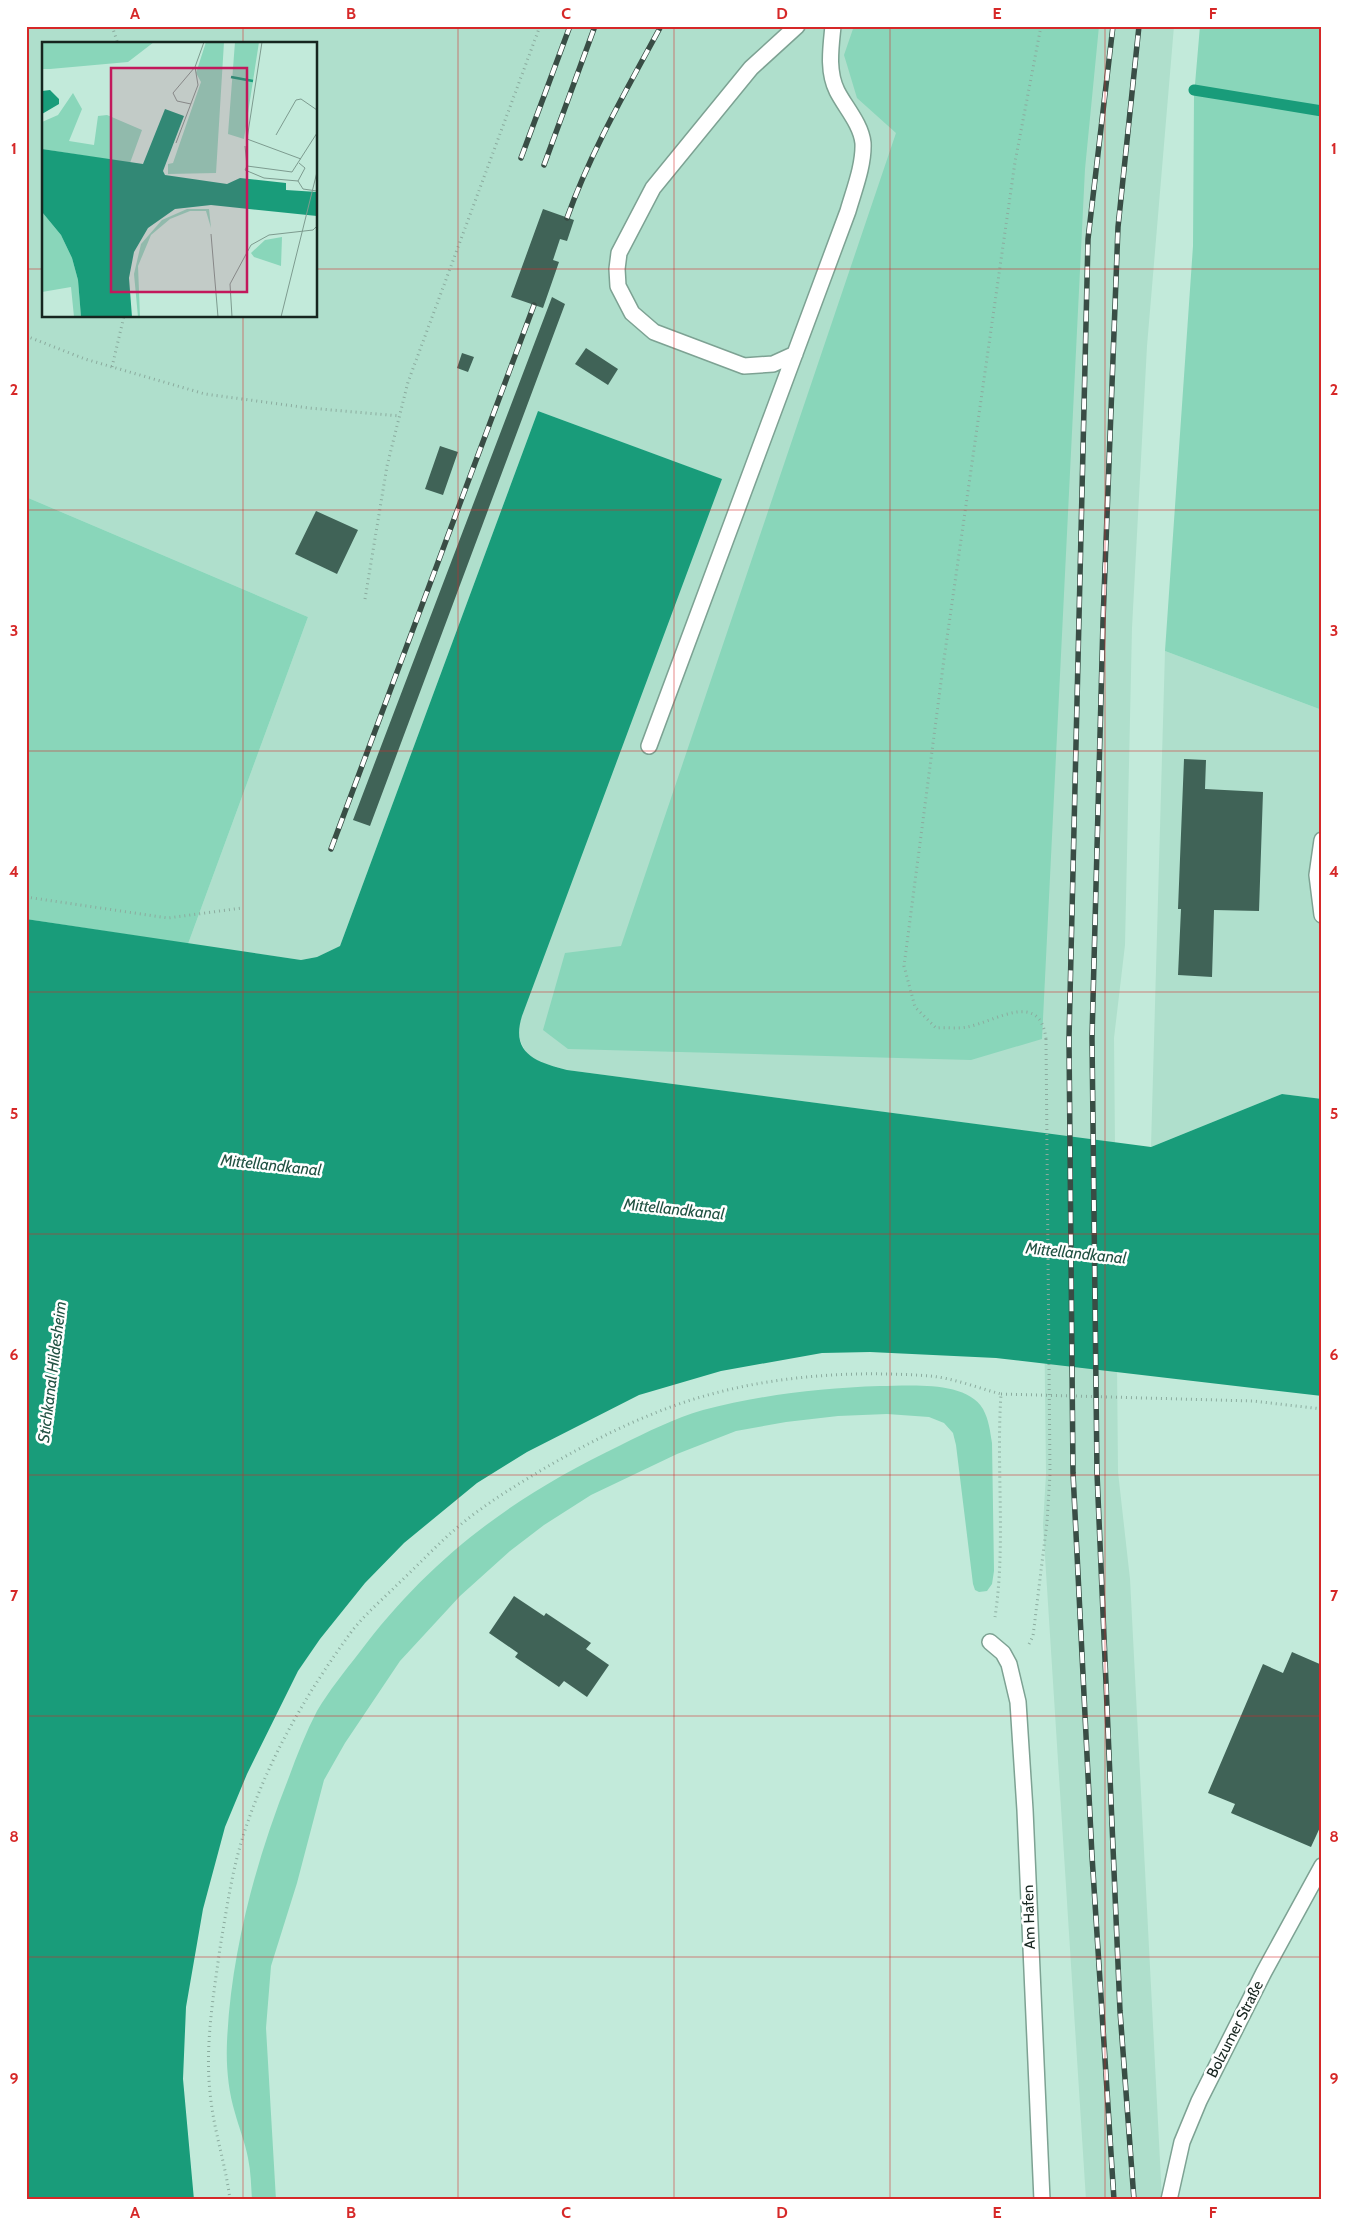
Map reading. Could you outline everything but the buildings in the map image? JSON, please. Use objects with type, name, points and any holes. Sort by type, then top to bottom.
[{"type":"lane","points":[[795,354],[773,364],[744,366],[654,332],[632,313],[618,286],[617,269],[619,253],[653,188],[751,68],[797,26]]},
{"type":"lane","points":[[650,746],[848,211],[860,166],[863,142],[855,122],[836,90],[832,73],[833,26]]},
{"type":"lane","points":[[1322,840],[1317,875],[1322,915]]},
{"type":"lane","name":"Am Hafen","points":[[990,1642],[1003,1653],[1013,1677],[1020,1731],[1042,2200]]},
{"type":"lane","name":"Bolzumer Straße","points":[[1169,2200],[1182,2142],[1199,2101],[1264,1972],[1322,1866]]},
{"type":"path","points":[[112,26],[117,42]]},
{"type":"path","points":[[365,599],[387,466],[408,382],[540,26]]},
{"type":"path","points":[[1013,1677],[1032,1636],[1047,1522],[1050,1474],[1046,1039],[1042,1022],[1028,1012],[1019,1011],[967,1027],[936,1028],[915,1007],[904,966],[944,659],[1015,162],[1041,26]]},
{"type":"path","points":[[112,367],[124,318]]},
{"type":"path","points":[[26,336],[85,359],[205,394],[309,408],[400,416]]},
{"type":"path","points":[[26,897],[168,918],[242,908]]},
{"type":"path","points":[[230,2200],[226,2170],[211,2103],[208,2060],[211,2011],[227,1904],[241,1843],[269,1770],[304,1703],[354,1628],[454,1531],[505,1492],[570,1454],[644,1417],[694,1399],[751,1386],[814,1376],[873,1374],[934,1376],[1001,1394],[1253,1401],[1322,1409]]},
{"type":"path","points":[[990,1642],[1000,1587],[998,1434],[1001,1394]]},
{"type":"shaded area","points":[[26,26],[1174,26],[1147,346],[1132,628],[1125,945],[1114,1038],[1118,1472],[1130,1579],[1162,2200],[1086,2200],[1043,1525],[1046,1474],[1042,1133],[567,1070],[539,1062],[526,1053],[520,1040],[518,1027],[526,1004],[721,479],[538,411],[340,946],[317,957],[301,960],[188,944],[308,617],[26,497]]},
{"type":"shaded area","points":[[854,26],[1099,26],[1085,169],[1042,1039],[971,1060],[568,1049],[543,1030],[565,953],[621,946],[896,133],[857,98],[844,55]]},
{"type":"shaded area","points":[[1200,26],[1322,26],[1322,710],[1165,651],[1193,246],[1194,96]]},
{"type":"shaded area","points":[[26,497],[308,617],[188,944],[26,919]]},
{"type":"shaded area","points":[[1165,651],[1322,710],[1322,1099],[1282,1094],[1151,1147]]},
{"type":"shaded area","points":[[921,1386],[951,1389],[964,1393],[975,1400],[983,1409],[988,1421],[992,1443],[994,1571],[992,1584],[987,1591],[979,1592],[975,1590],[973,1584],[956,1445],[953,1433],[944,1423],[929,1417],[887,1414],[838,1416],[786,1422],[736,1431],[677,1454],[591,1495],[544,1525],[510,1551],[460,1596],[400,1661],[345,1743],[324,1780],[297,1883],[271,1966],[266,2028],[276,2200],[252,2200],[249,2163],[233,2104],[227,2069],[229,2008],[240,1940],[247,1907],[266,1841],[298,1752],[317,1711],[348,1667],[415,1587],[445,1558],[510,1508],[582,1465],[661,1426],[703,1410],[791,1393],[835,1388]]},
{"type":"water","points":[[538,411],[722,479],[522,1016],[519,1029],[523,1048],[536,1059],[546,1064],[567,1070],[1151,1147],[1282,1094],[1322,1099],[1322,1396],[996,1358],[870,1352],[822,1353],[721,1371],[639,1395],[527,1452],[477,1483],[404,1543],[365,1583],[320,1639],[298,1671],[247,1774],[225,1827],[203,1909],[186,2007],[183,2079],[194,2200],[26,2200],[26,919],[301,960],[317,957],[340,946]]},
{"type":"waterway","points":[[1194,90],[1322,111]]},
{"type":"railway","points":[[521,158],[570,26]]},
{"type":"railway","points":[[544,165],[595,26]]},
{"type":"railway","points":[[567,218],[598,144],[661,26]]},
{"type":"railway","points":[[1113,26],[1088,239],[1069,1039],[1073,1473],[1092,1856],[1114,2200]]},
{"type":"railway","points":[[1134,2200],[1120,2011],[1097,1473],[1092,1038],[1103,621],[1118,227],[1139,26]]},
{"type":"railway","points":[[331,849],[534,305]]},
{"type":"water label","name":"Mittellandkanal","points":[[271,1165]]},
{"type":"water label","name":"Mittellandkanal","points":[[674,1209]]},
{"type":"water label","name":"Mittellandkanal","points":[[1076,1253]]},
{"type":"water label","name":"Stichkanal Hildesheim","points":[[52,1372]]}]
